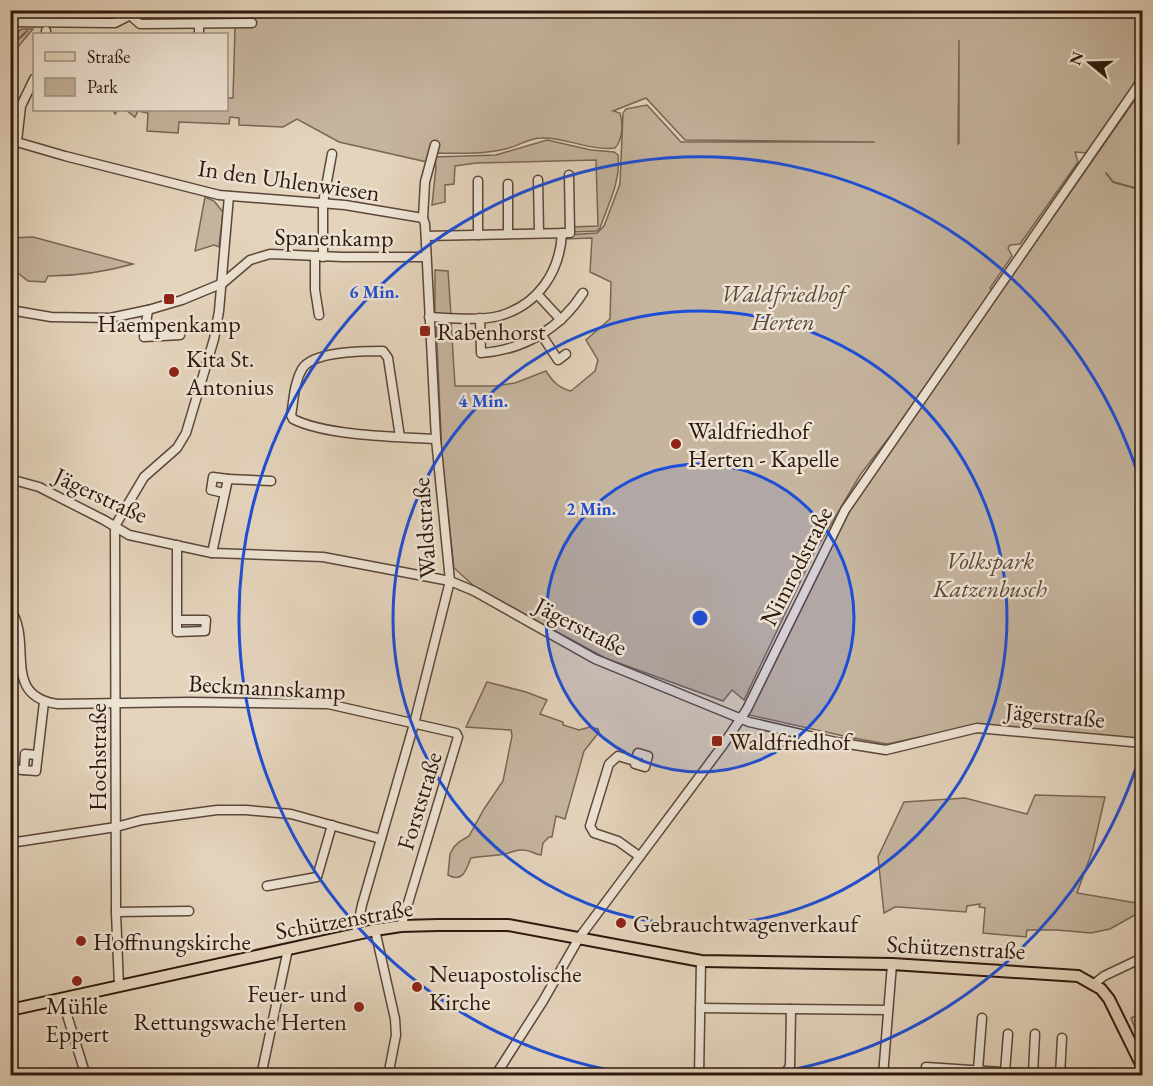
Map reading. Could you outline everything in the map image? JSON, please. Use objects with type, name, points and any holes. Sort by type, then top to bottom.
[{"type":"main road","name":"Schützenstraße","points":[[10,1010],[375,930],[438,924],[508,925],[701,961],[892,964],[1067,974],[1078,976],[1094,984]]},
{"type":"main road","points":[[1094,984],[1109,999],[1143,1066]]},
{"type":"street","points":[[10,22],[115,23],[140,10]]},
{"type":"street","points":[[131,15],[140,24],[252,22]]},
{"type":"street","points":[[140,24],[140,33]]},
{"type":"street","points":[[199,24],[199,33]]},
{"type":"street","name":"Nimrodstraße","points":[[495,1076],[543,1001],[579,938],[740,720],[845,510],[1142,82]]},
{"type":"street","points":[[14,141],[21,106],[31,93]]},
{"type":"street","name":"In den Uhlenwiesen","points":[[14,141],[138,176],[228,196],[323,203],[423,218]]},
{"type":"street","name":"Waldstraße","points":[[356,934],[414,724],[450,581],[436,439],[426,236],[423,218],[425,183],[435,145]]},
{"type":"street","points":[[319,315],[315,290],[323,203],[332,154]]},
{"type":"street","points":[[426,236],[570,233],[569,175]]},
{"type":"street","points":[[538,180],[539,233]]},
{"type":"street","points":[[478,181],[478,235]]},
{"type":"street","points":[[508,184],[508,234]]},
{"type":"street","points":[[115,526],[144,477],[177,447],[186,433],[214,339],[223,283],[228,196]]},
{"type":"street","points":[[429,317],[480,318],[498,316],[516,309],[546,285],[554,271],[562,233]]},
{"type":"street","name":"Spanenkamp","points":[[10,310],[51,317],[110,318],[148,310],[176,302],[223,283],[242,265],[260,255],[426,258]]},
{"type":"street","points":[[480,318],[481,353],[505,350],[533,340],[561,320],[583,293]]},
{"type":"street","points":[[537,294],[561,320]]},
{"type":"street","points":[[148,310],[144,337],[180,335]]},
{"type":"street","points":[[541,334],[558,360],[566,354]]},
{"type":"street","points":[[400,437],[388,358],[383,351],[335,354],[311,361],[303,367],[296,382],[291,415],[294,419],[322,428],[366,435],[400,437],[436,439]]},
{"type":"street","points":[[224,493],[211,490],[213,477],[228,480],[271,481]]},
{"type":"street","name":"Jägerstraße","points":[[10,479],[39,487],[129,535],[212,553],[323,557],[450,581],[474,591],[595,658],[740,720],[836,742],[886,750],[977,728],[1143,743]]},
{"type":"street","points":[[212,553],[228,480]]},
{"type":"street","name":"Hochstraße","points":[[115,526],[118,987]]},
{"type":"street","points":[[177,545],[177,620]]},
{"type":"street","points":[[10,609],[17,621],[20,676],[30,694],[44,702],[36,771],[10,769]]},
{"type":"street","name":"Beckmannskamp","points":[[44,702],[58,704],[190,702],[328,704],[414,724]]},
{"type":"street","name":"Forststraße","points":[[403,920],[458,737],[456,733],[414,724]]},
{"type":"street","points":[[635,761],[618,756],[609,764],[590,826],[594,833],[618,841],[639,856]]},
{"type":"street","points":[[10,843],[116,827],[142,820],[217,810],[291,814],[381,839]]},
{"type":"street","points":[[267,886],[316,877],[332,825]]},
{"type":"street","points":[[116,912],[189,911]]},
{"type":"street","points":[[375,930],[395,1019],[396,1035],[388,1076]]},
{"type":"street","points":[[261,1076],[288,949]]},
{"type":"street","points":[[1094,984],[1104,976],[1143,958]]},
{"type":"street","points":[[699,1076],[701,961]]},
{"type":"street","points":[[883,1076],[892,964]]},
{"type":"street","points":[[62,999],[86,1076]]},
{"type":"street","points":[[700,1008],[888,1010]]},
{"type":"street","points":[[785,1074],[790,1066],[791,1008]]},
{"type":"street","points":[[979,1072],[982,1018]]},
{"type":"street","points":[[1005,1072],[1008,1034]]},
{"type":"street","points":[[1033,1073],[1035,1034]]},
{"type":"street","points":[[925,1076],[926,1067],[979,1072],[1060,1075],[1062,1038]]},
{"type":"green space","points":[[28,11],[54,11],[44,19],[31,18]]},
{"type":"green space","name":"Waldfriedhof Herten","points":[[214,11],[1142,11],[1142,67],[1133,89],[1090,153],[1075,152],[1078,162],[1020,244],[1010,245],[1008,248],[1012,256],[990,288],[994,291],[915,404],[860,475],[814,553],[744,700],[732,690],[723,701],[605,658],[475,587],[454,568],[442,457],[436,321],[451,320],[455,386],[494,386],[515,383],[546,371],[557,384],[571,391],[595,371],[598,360],[586,340],[610,319],[611,282],[590,272],[592,238],[564,239],[567,235],[597,233],[604,226],[620,184],[623,113],[626,109],[647,105],[681,142],[875,142],[685,140],[646,98],[613,111],[620,113],[622,122],[621,136],[615,148],[596,148],[541,138],[487,152],[430,153],[427,162],[339,142],[297,119],[283,127],[239,125],[239,118],[230,117],[229,124],[179,122],[178,133],[147,131],[148,113],[138,111],[228,111],[228,98],[233,98],[235,27],[233,19],[216,19]],"holes":[[[959,40],[959,143],[958,144]]]},
{"type":"green space","points":[[21,29],[33,29],[11,55],[11,40]]},
{"type":"green space","name":"Volkspark Katzenbusch","points":[[1141,91],[1142,743],[978,725],[887,744],[745,714],[827,544]]},
{"type":"green space","name":"Waldfriedhof Herten","points":[[127,111],[138,111],[135,117]]},
{"type":"green space","points":[[547,140],[591,150],[614,152],[618,155],[616,184],[597,231],[571,232],[571,227],[598,226],[596,160],[476,163],[455,166],[454,184],[445,185],[445,202],[432,205],[435,157],[496,155]]},
{"type":"green space","points":[[205,197],[214,201],[223,212],[219,247],[214,245],[195,251]]},
{"type":"green space","points":[[33,237],[133,264],[91,273],[48,276],[45,282],[28,281],[19,274],[11,273],[11,238]]},
{"type":"green space","points":[[435,270],[448,271],[451,315],[435,314]]},
{"type":"green space","points":[[487,682],[547,700],[540,714],[563,722],[563,725],[579,730],[590,727],[598,729],[599,732],[584,751],[565,819],[556,816],[552,837],[543,843],[541,855],[520,850],[471,858],[463,874],[453,877],[448,875],[450,854],[459,842],[469,836],[503,781],[512,736],[511,730],[466,727]]},
{"type":"green space","points":[[1035,795],[1105,797],[1093,849],[1077,893],[1142,904],[1142,911],[1110,929],[1091,933],[1027,930],[1026,937],[983,933],[985,908],[979,907],[980,904],[967,906],[966,912],[895,907],[884,913],[878,857],[904,802],[965,798],[1027,814]]},
{"type":"green space","points":[[1142,1013],[1142,1046],[1131,1018]]},
{"type":"waterway","points":[[36,19],[44,10]]},
{"type":"waterway","points":[[10,47],[27,31]]},
{"type":"waterway","points":[[1106,173],[1113,182],[1142,190]]},
{"type":"place","name":"Haempenkamp","points":[[169,299]]},
{"type":"place","name":"Rabenhorst","points":[[425,331]]},
{"type":"place","name":"Kita St. Antonius","points":[[174,372]]},
{"type":"place","name":"Waldfriedhof Herten - Kapelle","points":[[676,444]]},
{"type":"place","name":"Waldfriedhof","points":[[717,741]]},
{"type":"place","name":"Gebrauchtwagenverkauf","points":[[621,923]]},
{"type":"place","name":"Hoffnungskirche","points":[[81,941]]},
{"type":"place","name":"Mühle Eppert","points":[[77,981]]},
{"type":"place","name":"Neuapostolische Kirche","points":[[417,987]]},
{"type":"place","name":"Feuer- und Rettungswache Herten","points":[[359,1007]]}]
